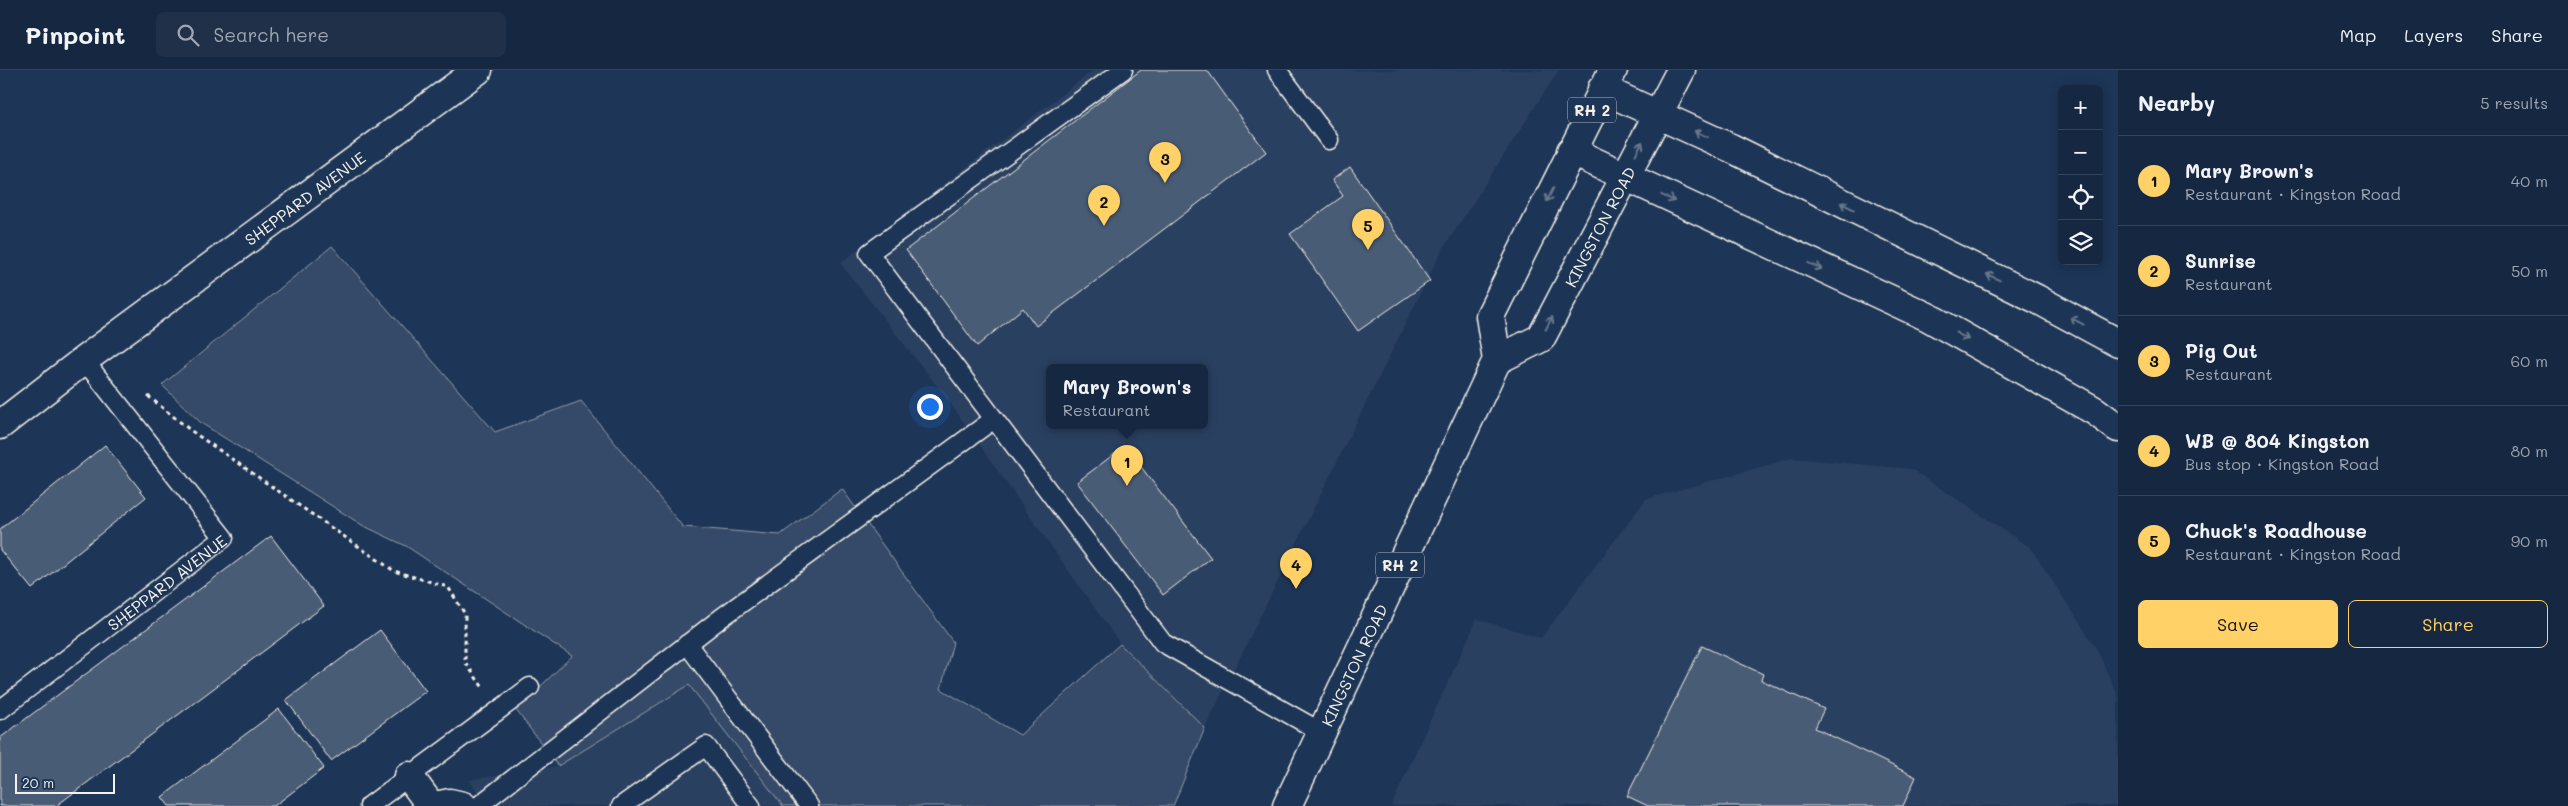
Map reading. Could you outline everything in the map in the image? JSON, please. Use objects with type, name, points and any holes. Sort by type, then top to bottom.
[{"type":"main road","name":"SHEPPARD AVENUE","points":[[0,425],[84,360],[478,70]]},
{"type":"main road","name":"KINGSTON ROAD","points":[[1287,806],[1497,360],[1542,338],[1624,176],[1681,70]]},
{"type":"main road","points":[[1608,80],[1656,116],[1695,131],[1836,200],[2037,299],[2118,343]]},
{"type":"main road","name":"RH 2","points":[[1497,360],[1490,316],[1608,80]]},
{"type":"main road","points":[[1572,152],[1928,317],[2095,411],[2118,428]]},
{"type":"main road","points":[[409,776],[431,806]]},
{"type":"main road","points":[[435,806],[450,803],[463,806]]},
{"type":"lane","points":[[1123,70],[869,253],[1163,643],[1321,732]]},
{"type":"lane","points":[[1277,70],[1329,140]]},
{"type":"lane","name":"SHEPPARD AVENUE","points":[[0,710],[224,538],[84,360]]},
{"type":"lane","points":[[478,806],[687,644],[994,419]]},
{"type":"lane","points":[[687,644],[808,806]]},
{"type":"lane","points":[[369,806],[530,687]]},
{"type":"lane","points":[[621,806],[706,746],[751,806]]},
{"type":"path","points":[[147,395],[190,430],[394,571],[448,587],[464,614],[464,662],[498,710]]},
{"type":"shaded area","points":[[1094,70],[1559,70],[1441,252],[1205,728],[1120,644],[945,396],[840,263]]},
{"type":"shaded area","points":[[332,246],[495,432],[581,401],[683,527],[780,535],[842,489],[953,642],[941,689],[1020,735],[1120,644],[1205,728],[1173,806],[783,806],[689,685],[558,766],[516,710],[572,656],[406,546],[362,525],[201,423],[162,385]]},
{"type":"shaded area","points":[[1792,458],[1911,469],[2031,548],[2095,646],[2118,696],[2118,806],[1391,806],[1477,619],[1541,638],[1646,499]]},
{"type":"shaded area","points":[[690,685],[783,806],[488,806],[469,780],[558,766]]},
{"type":"building","points":[[1141,70],[1207,70],[1266,152],[1036,326],[1023,308],[977,346],[906,250]]},
{"type":"building","points":[[1350,167],[1430,281],[1358,331],[1290,234],[1343,196],[1332,180]]},
{"type":"building","points":[[105,445],[146,497],[32,589],[0,550],[0,529]]},
{"type":"building","points":[[1125,446],[1211,558],[1163,595],[1077,482]]},
{"type":"building","points":[[271,536],[324,606],[56,806],[0,806],[0,738]]},
{"type":"building","points":[[380,630],[426,691],[331,761],[286,700]]},
{"type":"building","points":[[1702,646],[1763,674],[1761,680],[1824,709],[1815,728],[1916,777],[1903,806],[1648,806],[1627,796]]},
{"type":"building","points":[[279,709],[324,768],[274,806],[169,806],[162,797]]},
{"type":"place","name":"Pig Out","points":[[1165,183]]},
{"type":"place","name":"Sunrise","points":[[1104,226]]},
{"type":"place","name":"Chuck's Roadhouse","points":[[1368,250]]},
{"type":"place","name":"Mary Brown's","points":[[1127,486]]},
{"type":"place","name":"WB @ 804 Kingston","points":[[1296,589]]}]
